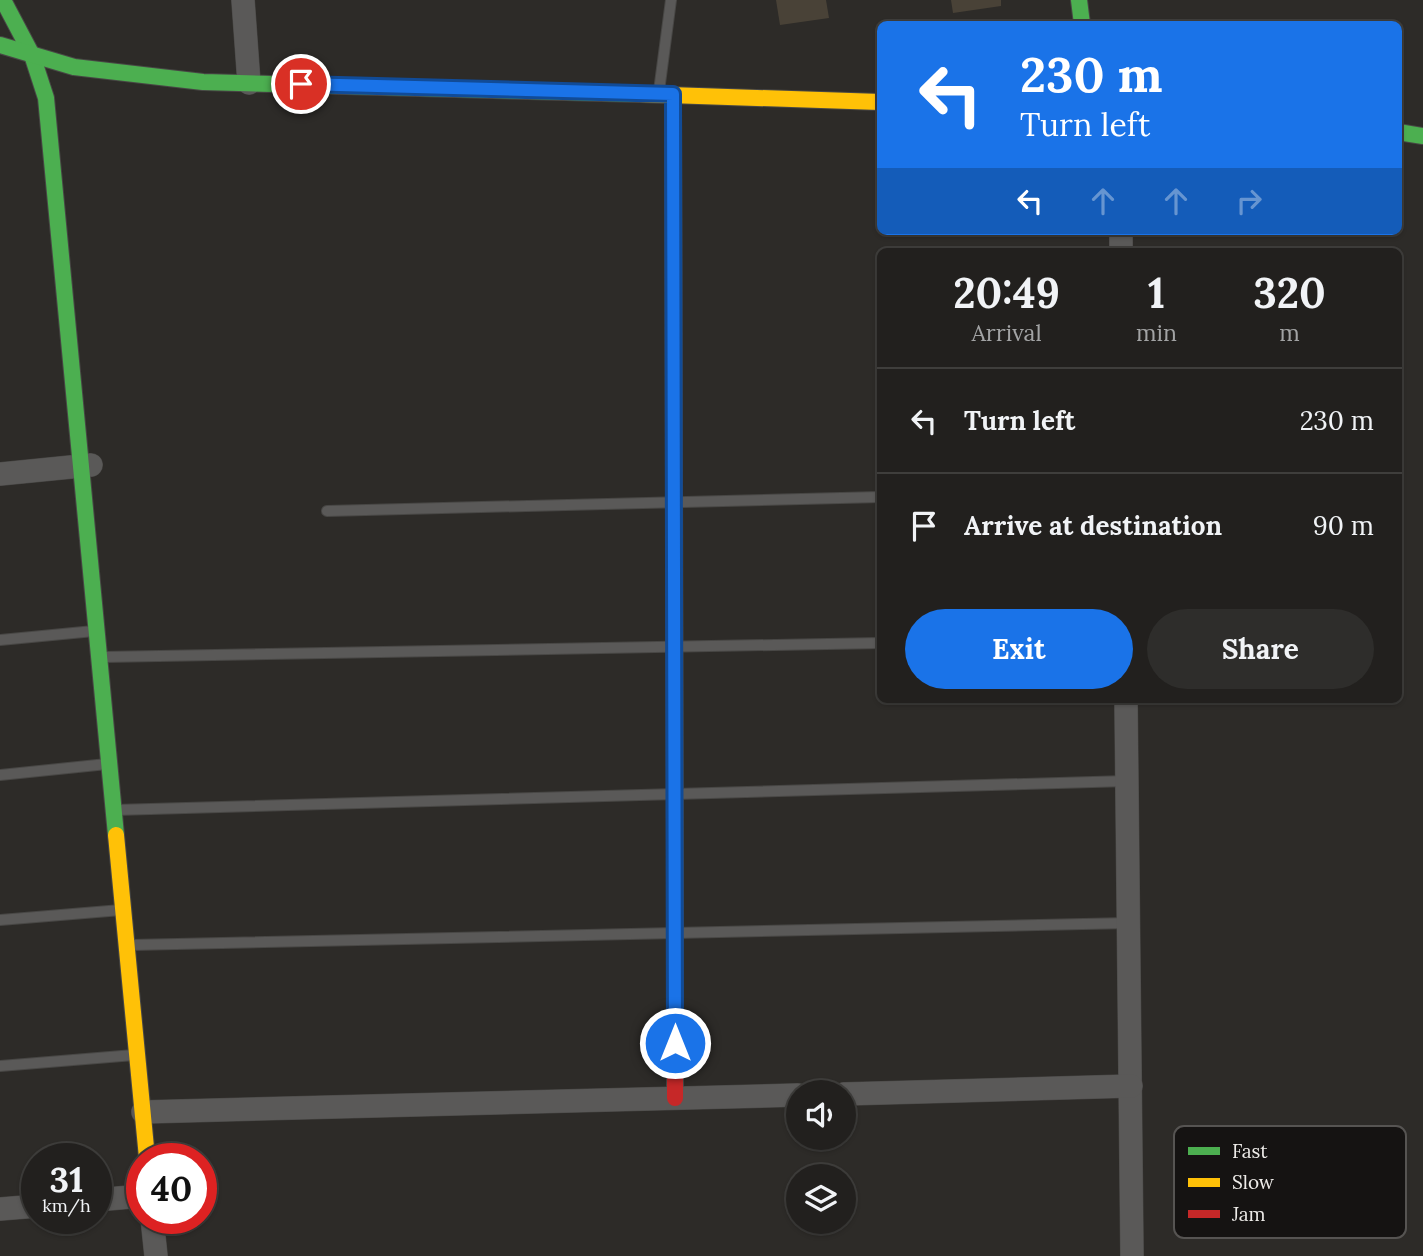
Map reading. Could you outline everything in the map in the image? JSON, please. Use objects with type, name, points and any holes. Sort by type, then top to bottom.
[{"type":"street","points":[[3,0],[32,55],[46,98],[86,466],[99,657],[145,1143]]},
{"type":"street","points":[[243,0],[249,83]]},
{"type":"street","points":[[1079,0],[1082,21]]},
{"type":"street","points":[[0,45],[74,67],[203,82],[877,102]]},
{"type":"street","points":[[666,94],[674,503],[675,1098]]},
{"type":"street","points":[[1402,133],[1423,136]]},
{"type":"street","points":[[0,474],[86,466]]},
{"type":"street","points":[[1126,703],[1132,1256]]},
{"type":"street","points":[[856,1094],[1131,1086]]},
{"type":"street","points":[[142,1112],[786,1095]]},
{"type":"street","points":[[0,1209],[21,1207]]},
{"type":"street","points":[[154,1234],[156,1256]]},
{"type":"lane","points":[[666,94],[671,0]]},
{"type":"lane","points":[[327,511],[877,497]]},
{"type":"lane","points":[[0,640],[97,631]]},
{"type":"lane","points":[[99,657],[877,643]]},
{"type":"lane","points":[[0,775],[110,764]]},
{"type":"lane","points":[[114,810],[1127,781]]},
{"type":"lane","points":[[0,920],[123,910]]},
{"type":"lane","points":[[127,945],[1129,923]]},
{"type":"lane","points":[[0,1066],[137,1054]]},
{"type":"building","points":[[776,0],[826,0],[829,18],[780,25]]},
{"type":"building","points":[[951,0],[1001,0],[1001,6],[953,13]]},
{"type":"traffic: fast","points":[[3,0],[32,55],[46,98],[116,835]]},
{"type":"traffic: fast","points":[[1079,0],[1082,21]]},
{"type":"traffic: fast","points":[[0,45],[74,67],[203,82],[640,94]]},
{"type":"traffic: fast","points":[[673,94],[675,858]]},
{"type":"traffic: fast","points":[[1402,133],[1423,136]]},
{"type":"traffic: slow","points":[[640,94],[877,102]]},
{"type":"traffic: slow","points":[[116,835],[146,1143]]},
{"type":"traffic: jam","points":[[675,858],[675,1098]]},
{"type":"route","points":[[301,84],[673,94],[675,1043]]}]
